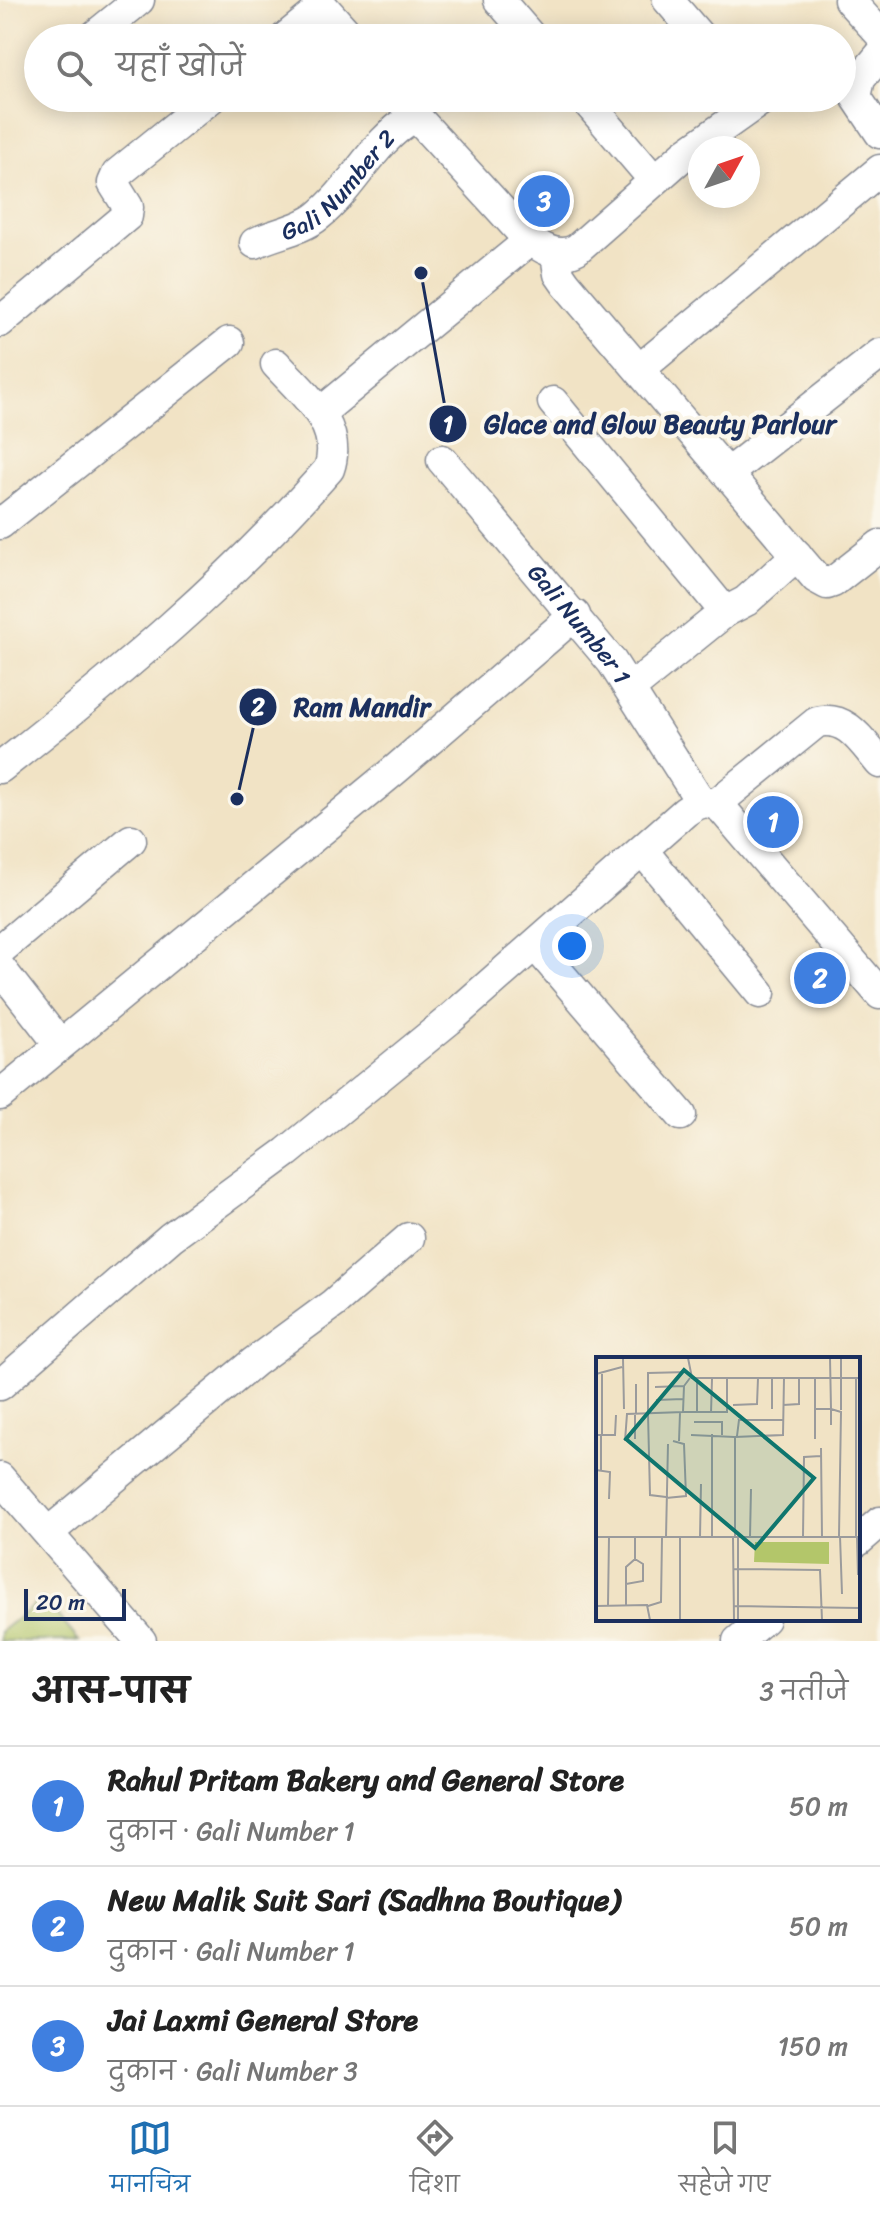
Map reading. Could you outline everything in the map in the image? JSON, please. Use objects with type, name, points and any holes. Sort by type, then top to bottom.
[{"type":"street","points":[[109,24],[139,0]]},
{"type":"street","points":[[499,0],[520,24]]},
{"type":"street","points":[[668,0],[689,24]]},
{"type":"street","points":[[849,0],[880,34]]},
{"type":"street","points":[[303,24],[328,5],[341,24]]},
{"type":"street","points":[[856,85],[880,55]]},
{"type":"street","points":[[856,104],[880,133]]},
{"type":"street","points":[[0,322],[127,216],[128,207],[114,187],[114,178],[194,112]]},
{"type":"street","name":"Gali Number 2","points":[[255,243],[277,232],[300,227],[321,214],[391,132],[404,112]]},
{"type":"street","points":[[410,112],[530,240],[556,254],[577,249],[654,180],[742,112]]},
{"type":"street","points":[[596,112],[654,180]]},
{"type":"street","points":[[641,368],[880,170]]},
{"type":"street","points":[[320,413],[530,240]]},
{"type":"street","points":[[556,254],[559,274],[566,284],[641,368],[816,578],[827,584],[880,545]]},
{"type":"street","points":[[0,524],[229,342]]},
{"type":"street","points":[[728,473],[880,354]]},
{"type":"street","points":[[0,768],[90,698],[152,642],[329,469],[334,456],[329,426],[276,364]]},
{"type":"street","points":[[553,402],[725,612]]},
{"type":"street","name":"Gali Number 1","points":[[442,460],[575,615],[631,688],[708,803],[880,994]]},
{"type":"street","points":[[631,688],[725,612],[746,601],[797,555]]},
{"type":"street","points":[[0,1095],[396,769],[575,615]]},
{"type":"street","points":[[0,1385],[171,1237],[287,1152],[536,946],[643,851],[817,722],[831,719],[847,725],[880,763]]},
{"type":"street","points":[[0,950],[131,840]]},
{"type":"street","points":[[643,851],[760,993]]},
{"type":"street","points":[[536,946],[681,1115]]},
{"type":"street","points":[[0,968],[60,1045]]},
{"type":"street","points":[[49,1532],[254,1362],[333,1304],[409,1238]]},
{"type":"street","points":[[0,1478],[141,1641]]},
{"type":"street","points":[[860,1539],[880,1522]]},
{"type":"street","points":[[738,1641],[762,1621]]},
{"type":"green space","points":[[43,1598],[79,1641],[0,1641],[0,1632]]},
{"type":"place","name":"Jai Laxmi General Store","points":[[544,201]]},
{"type":"place","name":"Glace and Glow Beauty Parlour","points":[[421,273]]},
{"type":"place","name":"Ram Mandir","points":[[237,799]]},
{"type":"place","name":"Rahul Pritam Bakery and General Store","points":[[773,822]]},
{"type":"place","name":"New Malik Suit Sari (Sadhna Boutique)","points":[[820,978]]}]
